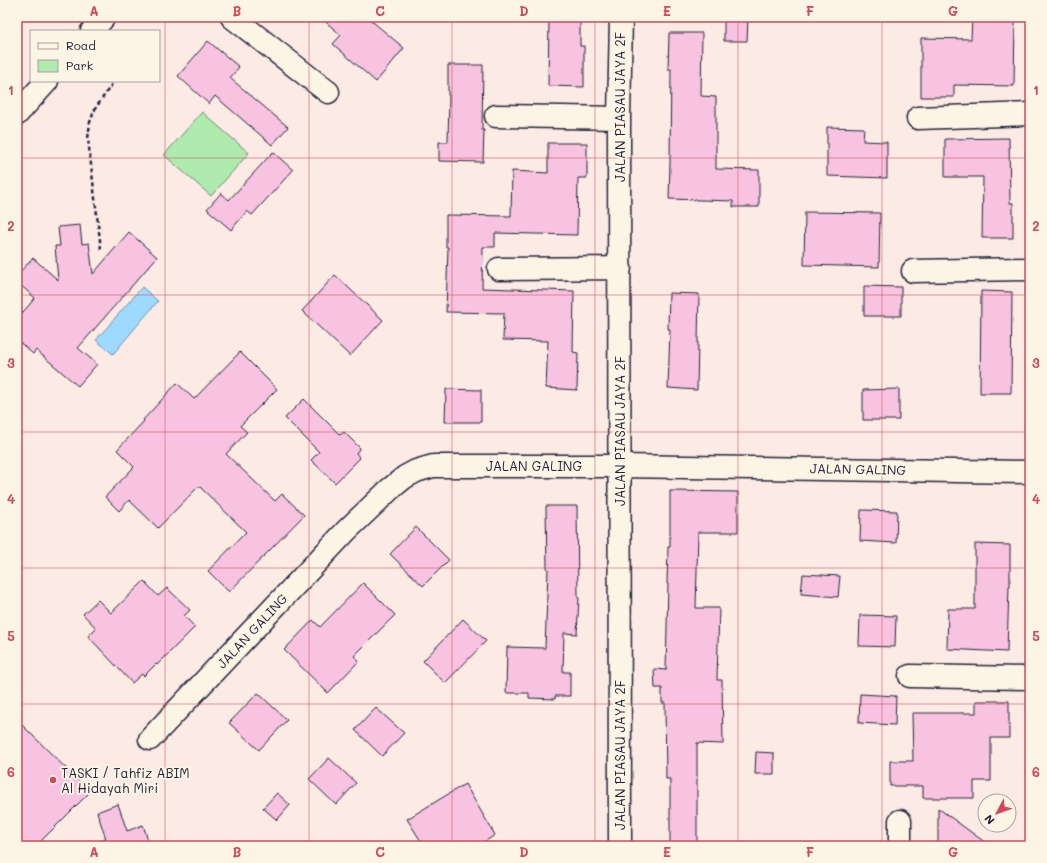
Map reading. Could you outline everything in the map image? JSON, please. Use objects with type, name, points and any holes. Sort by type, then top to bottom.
[{"type":"street","points":[[232,17],[328,92]]},
{"type":"street","name":"JALAN PIASAU JAYA 2F","points":[[620,846],[619,118],[621,17]]},
{"type":"street","points":[[17,114],[46,82]]},
{"type":"street","points":[[918,118],[1030,114]]},
{"type":"street","points":[[496,116],[619,118]]},
{"type":"street","points":[[499,269],[620,268]]},
{"type":"street","points":[[913,271],[1030,269]]},
{"type":"street","name":"JALAN GALING","points":[[150,739],[348,530],[390,489],[405,477],[416,471],[433,466],[620,466],[1030,472]]},
{"type":"street","points":[[910,676],[1030,678]]},
{"type":"street","points":[[900,821],[900,846]]},
{"type":"path","points":[[101,249],[88,139],[90,122],[95,109],[113,82]]},
{"type":"green space","points":[[202,112],[249,153],[211,196],[164,155]]},
{"type":"water","points":[[142,287],[158,301],[113,354],[96,340]]},
{"type":"building","points":[[320,17],[367,17],[404,48],[376,82],[333,44],[341,35]]},
{"type":"building","points":[[549,17],[580,17],[580,46],[584,46],[584,87],[548,86]]},
{"type":"building","points":[[972,17],[1015,17],[1014,86],[954,85],[954,97],[921,97],[921,38],[971,39]]},
{"type":"building","points":[[724,19],[748,19],[747,41],[724,41]]},
{"type":"building","points":[[669,33],[702,33],[701,96],[716,97],[716,169],[759,170],[759,207],[733,207],[733,201],[669,199],[671,69],[668,69]]},
{"type":"building","points":[[208,41],[239,67],[230,78],[288,127],[272,145],[215,96],[209,104],[178,76]]},
{"type":"building","points":[[448,65],[483,65],[483,162],[439,161],[439,142],[448,142]]},
{"type":"building","points":[[827,127],[864,128],[863,141],[887,142],[887,178],[827,176]]},
{"type":"building","points":[[1009,138],[1010,203],[1013,203],[1013,238],[982,238],[983,177],[945,177],[945,139]]},
{"type":"building","points":[[548,143],[587,143],[587,178],[578,178],[577,235],[495,233],[495,247],[483,247],[482,288],[574,291],[573,352],[578,353],[577,390],[546,388],[548,341],[503,340],[504,313],[446,312],[448,247],[446,247],[446,215],[511,216],[512,171],[548,173]]},
{"type":"building","points":[[273,152],[293,170],[252,215],[247,211],[231,230],[207,209],[221,193],[229,200]]},
{"type":"building","points":[[805,212],[880,213],[879,267],[804,265]]},
{"type":"building","points":[[80,225],[82,244],[89,243],[93,274],[129,232],[157,257],[78,348],[97,364],[78,386],[36,350],[33,354],[17,340],[17,319],[35,298],[17,282],[17,275],[33,258],[58,280],[55,246],[60,246],[58,227]]},
{"type":"building","points":[[335,275],[383,320],[350,356],[302,311]]},
{"type":"building","points":[[864,286],[901,287],[901,316],[864,316]]},
{"type":"building","points":[[981,291],[1012,292],[1011,393],[980,393]]},
{"type":"building","points":[[669,293],[699,294],[697,390],[668,388],[670,329],[668,329]]},
{"type":"building","points":[[240,352],[277,389],[240,426],[247,432],[226,454],[275,501],[282,494],[304,515],[229,592],[208,571],[246,532],[199,486],[158,528],[129,500],[119,511],[105,497],[134,467],[117,450],[177,383],[194,399]]},
{"type":"building","points":[[446,389],[481,390],[481,422],[445,422]]},
{"type":"building","points":[[899,389],[899,420],[863,420],[863,390]]},
{"type":"building","points":[[304,399],[340,435],[344,432],[360,448],[356,453],[360,458],[335,483],[311,460],[319,452],[285,418]]},
{"type":"building","points":[[670,491],[738,492],[738,532],[698,532],[696,608],[719,608],[717,680],[722,680],[723,744],[697,743],[697,844],[670,844],[670,779],[666,779],[665,703],[662,703],[662,688],[655,688],[654,669],[666,670],[668,547],[670,547]]},
{"type":"building","points":[[546,506],[577,506],[579,598],[577,634],[564,633],[563,672],[570,672],[570,696],[555,696],[555,699],[529,698],[529,693],[506,693],[507,647],[545,648],[548,569]]},
{"type":"building","points":[[861,510],[897,511],[896,543],[860,541]]},
{"type":"building","points":[[416,527],[449,560],[423,586],[390,554]]},
{"type":"building","points":[[975,544],[1010,545],[1007,652],[947,649],[948,609],[975,609]]},
{"type":"building","points":[[803,574],[840,576],[838,597],[801,594]]},
{"type":"building","points":[[144,581],[158,596],[167,588],[190,610],[184,616],[195,627],[157,665],[156,664],[144,676],[142,674],[132,683],[88,636],[96,628],[83,614],[98,600],[111,613]]},
{"type":"building","points":[[363,583],[395,615],[354,656],[359,661],[328,693],[284,650],[313,620],[320,627]]},
{"type":"building","points":[[860,615],[896,616],[895,647],[859,646]]},
{"type":"building","points":[[463,619],[486,641],[445,683],[423,661]]},
{"type":"building","points":[[258,693],[287,720],[259,750],[229,723]]},
{"type":"building","points":[[860,694],[896,696],[895,725],[859,723]]},
{"type":"building","points":[[976,701],[1009,701],[1009,738],[991,738],[991,781],[974,781],[974,798],[923,798],[923,786],[890,786],[890,761],[913,761],[912,713],[976,713]]},
{"type":"building","points":[[376,708],[404,733],[382,756],[355,730]]},
{"type":"building","name":"TASKI / Tahfiz ABIM Al Hidayah Miri","points":[[17,720],[90,792],[36,846],[17,846]]},
{"type":"building","points":[[756,752],[774,753],[774,774],[755,774]]},
{"type":"building","points":[[329,758],[356,783],[336,805],[309,779]]},
{"type":"building","points":[[465,784],[495,835],[478,846],[424,846],[407,819]]},
{"type":"building","points":[[277,793],[290,805],[277,820],[263,808]]},
{"type":"building","points":[[118,804],[127,831],[143,825],[150,846],[92,846],[92,844],[106,839],[97,812]]},
{"type":"building","points":[[938,808],[990,846],[938,846]]},
{"type":"place","name":"TASKI / Tahfiz ABIM Al Hidayah Miri","points":[[53,780]]}]
